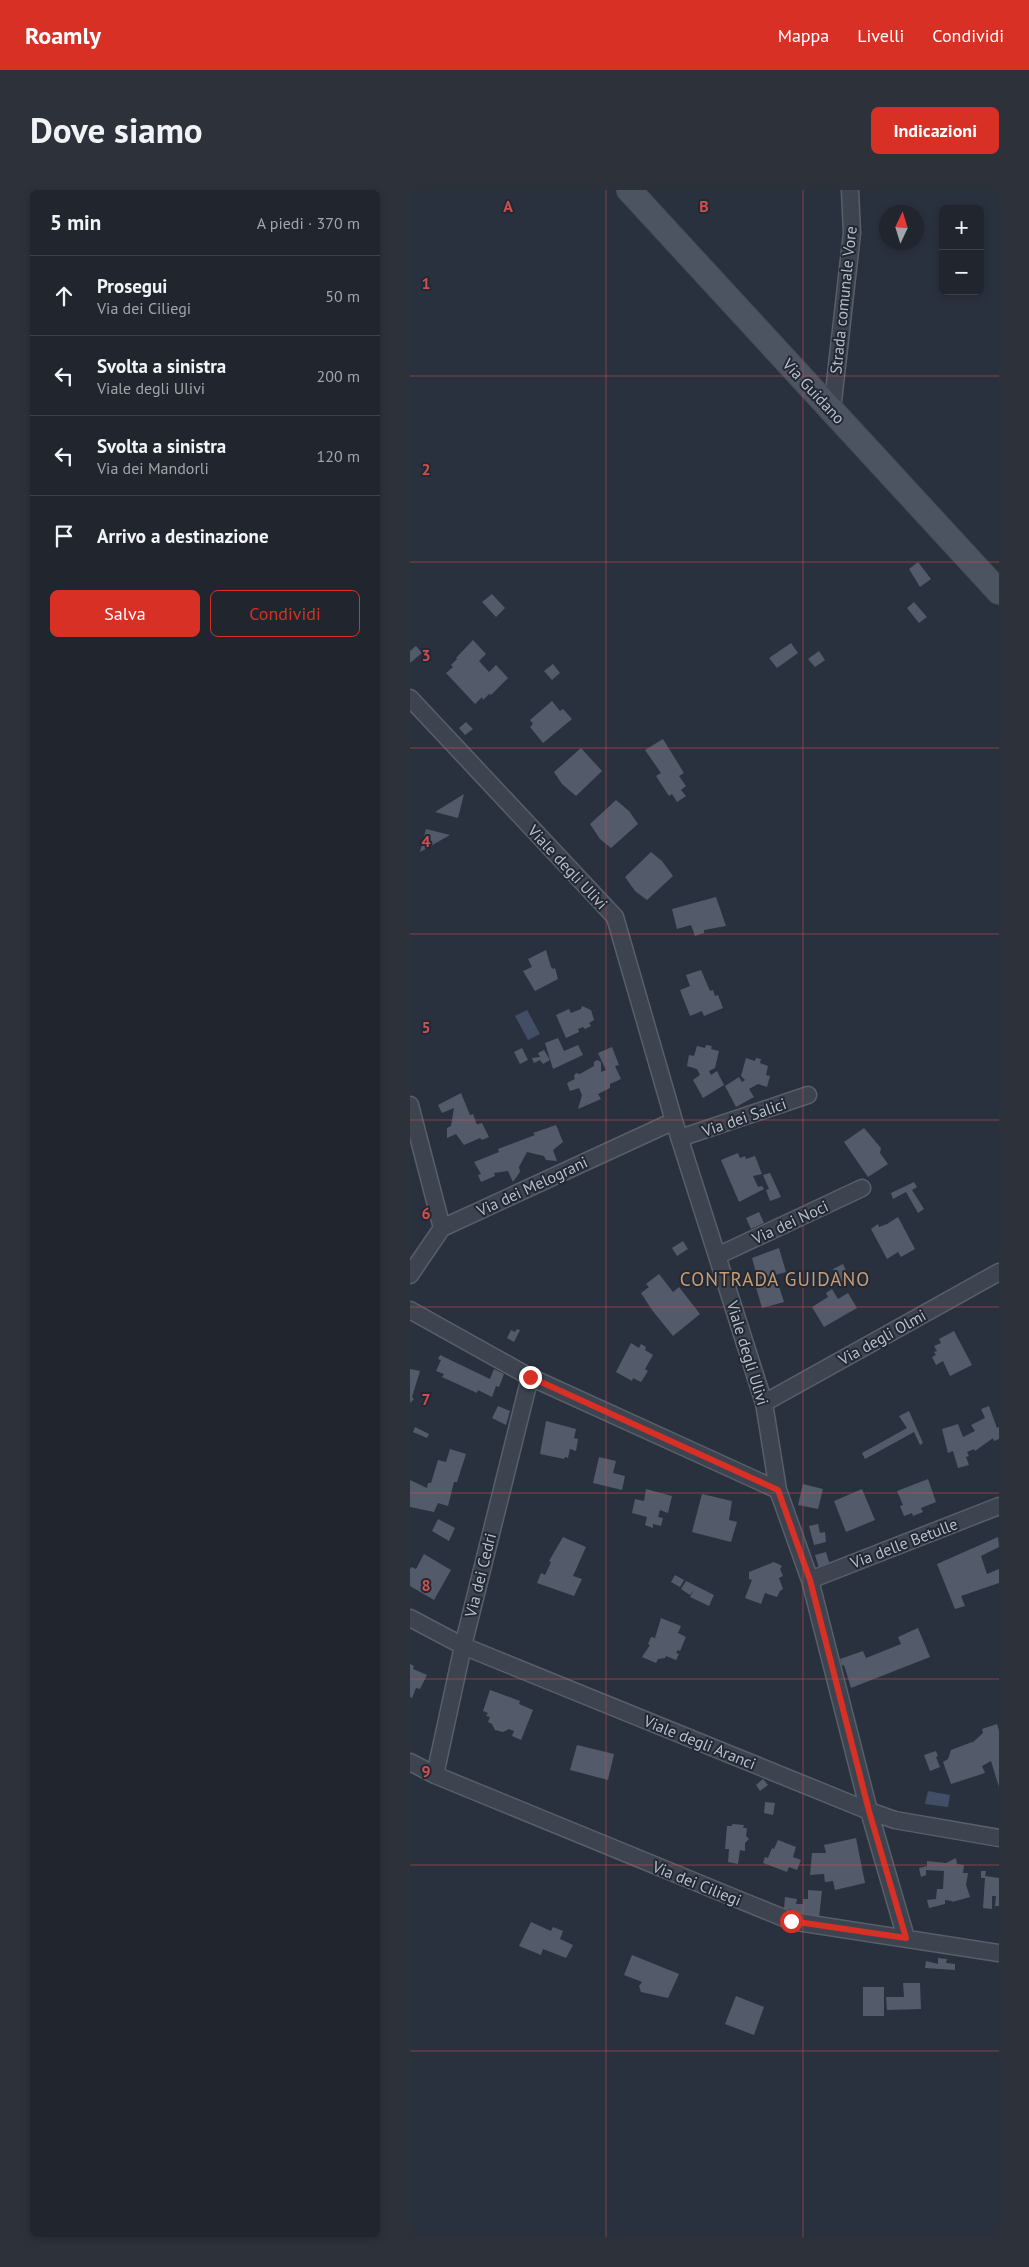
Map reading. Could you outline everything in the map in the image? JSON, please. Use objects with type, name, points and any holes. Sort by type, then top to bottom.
[{"type":"main road","name":"Via Guidano","points":[[629,190],[999,592]]},
{"type":"street","name":"Strada comunale Vore","points":[[832,410],[852,233],[850,190]]},
{"type":"street","name":"Viale degli Ulivi","points":[[410,698],[615,916],[674,1121],[764,1403],[778,1490],[810,1580],[869,1811],[906,1938]]},
{"type":"street","name":"Via dei Salici","points":[[680,1138],[808,1095]]},
{"type":"street","points":[[410,1105],[442,1228],[410,1275]]},
{"type":"street","name":"Via dei Melograni","points":[[442,1228],[674,1121]]},
{"type":"street","name":"Via dei Noci","points":[[717,1256],[862,1188]]},
{"type":"street","name":"Via degli Olmi","points":[[764,1403],[999,1272]]},
{"type":"street","points":[[410,1310],[530,1377],[778,1490]]},
{"type":"street","name":"Via dei Cedri","points":[[435,1775],[462,1646],[530,1377]]},
{"type":"street","name":"Via delle Betulle","points":[[810,1580],[999,1506]]},
{"type":"street","name":"Viale degli Aranci","points":[[410,1618],[462,1646],[869,1811],[895,1820],[999,1838]]},
{"type":"street","name":"Via dei Ciliegi","points":[[410,1762],[435,1775],[791,1921],[999,1953]]},
{"type":"water","points":[[527,1010],[540,1034],[528,1040],[515,1016]]},
{"type":"water","points":[[928,1791],[950,1795],[948,1807],[925,1804]]},
{"type":"building","points":[[918,562],[931,579],[920,587],[909,569]]},
{"type":"building","points":[[492,594],[505,608],[496,617],[482,602]]},
{"type":"building","points":[[914,602],[927,617],[919,623],[907,608]]},
{"type":"building","points":[[473,640],[486,654],[479,661],[489,672],[496,665],[508,678],[491,695],[489,694],[483,700],[482,697],[475,704],[446,673],[453,667],[451,665],[456,658]]},
{"type":"building","points":[[791,643],[798,653],[777,668],[769,658]]},
{"type":"building","points":[[416,646],[422,653],[410,663],[410,651]]},
{"type":"building","points":[[819,651],[825,660],[815,667],[808,659]]},
{"type":"building","points":[[553,664],[560,673],[552,680],[544,671]]},
{"type":"building","points":[[552,701],[560,711],[563,709],[572,719],[543,743],[530,727],[533,724],[530,720]]},
{"type":"building","points":[[466,722],[473,729],[465,735],[459,728]]},
{"type":"building","points":[[663,739],[684,773],[679,776],[686,786],[681,790],[686,796],[677,802],[672,794],[669,796],[656,776],[661,773],[645,750]]},
{"type":"building","points":[[581,748],[602,771],[576,796],[562,784],[554,772]]},
{"type":"building","points":[[464,794],[458,818],[435,812]]},
{"type":"building","points":[[616,800],[629,811],[638,824],[611,848],[600,839],[590,824]]},
{"type":"building","points":[[426,829],[450,835],[420,852]]},
{"type":"building","points":[[651,852],[662,861],[673,876],[647,900],[635,891],[625,877]]},
{"type":"building","points":[[716,897],[726,926],[704,930],[704,933],[695,936],[691,925],[677,929],[672,909]]},
{"type":"building","points":[[546,950],[551,967],[555,968],[558,979],[535,991],[523,971],[532,967],[528,959]]},
{"type":"building","points":[[701,970],[710,991],[713,990],[715,996],[718,995],[723,1008],[704,1016],[702,1011],[690,1016],[680,990],[690,986],[686,975]]},
{"type":"building","points":[[582,1006],[591,1010],[594,1020],[589,1023],[591,1026],[585,1029],[583,1027],[578,1029],[579,1032],[566,1038],[556,1015],[569,1009],[571,1013],[581,1009]]},
{"type":"building","points":[[558,1038],[564,1051],[578,1045],[583,1055],[553,1069],[545,1043]]},
{"type":"building","points":[[706,1045],[712,1046],[711,1049],[719,1051],[715,1068],[709,1071],[711,1075],[717,1071],[724,1085],[703,1098],[693,1080],[700,1075],[697,1069],[687,1066],[689,1055],[694,1056],[697,1046],[705,1048]]},
{"type":"building","points":[[612,1047],[619,1065],[615,1066],[621,1079],[610,1084],[610,1088],[598,1094],[601,1099],[578,1109],[582,1095],[579,1088],[570,1091],[567,1083],[575,1079],[576,1073],[580,1074],[594,1066],[594,1062],[597,1060],[601,1062],[601,1072],[606,1070],[598,1053]]},
{"type":"building","points":[[522,1048],[528,1060],[520,1064],[514,1052]]},
{"type":"building","points":[[544,1050],[550,1060],[543,1064],[540,1060],[534,1063],[532,1058],[540,1057],[538,1053]]},
{"type":"building","points":[[746,1058],[755,1061],[756,1058],[761,1059],[760,1063],[768,1066],[766,1075],[770,1076],[767,1087],[758,1084],[749,1089],[754,1097],[736,1107],[725,1086],[739,1077],[742,1082],[745,1080],[741,1076]]},
{"type":"building","points":[[461,1093],[470,1115],[473,1114],[477,1124],[482,1123],[489,1137],[482,1140],[480,1138],[464,1145],[456,1134],[447,1138],[447,1128],[451,1126],[454,1108],[442,1113],[438,1105]]},
{"type":"building","points":[[556,1125],[563,1142],[553,1150],[557,1161],[546,1160],[544,1156],[527,1152],[519,1167],[520,1172],[513,1182],[508,1171],[494,1173],[495,1176],[481,1182],[478,1175],[481,1174],[474,1162],[499,1152],[498,1149],[535,1135],[533,1133]]},
{"type":"building","points":[[864,1128],[881,1148],[880,1153],[888,1164],[868,1177],[844,1142]]},
{"type":"building","points":[[738,1153],[740,1158],[745,1156],[746,1159],[755,1156],[762,1174],[753,1176],[758,1187],[762,1186],[764,1189],[739,1202],[721,1160]]},
{"type":"building","points":[[770,1173],[781,1197],[770,1201],[766,1190],[769,1189],[763,1175]]},
{"type":"building","points":[[914,1182],[917,1187],[912,1190],[924,1209],[918,1213],[906,1192],[893,1199],[891,1193]]},
{"type":"building","points":[[759,1212],[764,1223],[751,1229],[746,1218]]},
{"type":"building","points":[[898,1217],[915,1249],[901,1257],[898,1252],[887,1259],[871,1229],[878,1224],[879,1227],[887,1224]]},
{"type":"building","points":[[683,1241],[688,1249],[677,1256],[672,1248]]},
{"type":"building","points":[[779,1248],[786,1272],[758,1280],[752,1258]]},
{"type":"building","points":[[843,1264],[850,1279],[840,1284],[833,1269]]},
{"type":"building","points":[[659,1274],[673,1292],[679,1287],[700,1314],[673,1336],[641,1293],[649,1287],[646,1284]]},
{"type":"building","points":[[776,1277],[784,1302],[762,1308],[755,1284]]},
{"type":"building","points":[[832,1289],[838,1299],[848,1293],[857,1308],[824,1327],[812,1307],[828,1297],[826,1293]]},
{"type":"building","points":[[517,1329],[520,1330],[514,1342],[507,1338],[511,1330],[515,1332]]},
{"type":"building","points":[[954,1331],[972,1365],[950,1376],[943,1361],[936,1365],[932,1357],[936,1355],[934,1352],[937,1351],[934,1346],[941,1343],[939,1339]]},
{"type":"building","points":[[631,1343],[639,1348],[641,1344],[646,1347],[645,1350],[653,1355],[645,1369],[648,1371],[641,1382],[633,1378],[632,1381],[616,1372]]},
{"type":"building","points":[[440,1355],[490,1379],[494,1369],[504,1374],[499,1387],[496,1386],[492,1397],[478,1390],[477,1393],[442,1377],[444,1374],[436,1371],[441,1360],[438,1359]]},
{"type":"building","points":[[410,1369],[420,1371],[412,1397],[414,1399],[410,1403]]},
{"type":"building","points":[[498,1406],[510,1411],[506,1425],[492,1418]]},
{"type":"building","points":[[989,1406],[997,1428],[999,1427],[999,1439],[994,1441],[993,1438],[975,1451],[974,1449],[967,1452],[969,1456],[966,1457],[969,1465],[958,1468],[953,1451],[948,1453],[942,1429],[958,1424],[963,1437],[975,1431],[971,1425],[985,1418],[981,1409]]},
{"type":"building","points":[[909,1411],[923,1443],[920,1445],[914,1432],[865,1459],[862,1453],[907,1428],[899,1416]]},
{"type":"building","points":[[546,1421],[576,1429],[574,1438],[578,1439],[576,1451],[570,1449],[568,1458],[565,1457],[564,1459],[540,1454]]},
{"type":"building","points":[[415,1427],[429,1434],[427,1438],[413,1432]]},
{"type":"building","points":[[450,1449],[466,1454],[457,1482],[454,1482],[448,1506],[438,1503],[434,1512],[410,1507],[410,1480],[427,1488],[428,1483],[431,1483],[438,1460],[446,1462]]},
{"type":"building","points":[[599,1457],[616,1461],[613,1473],[625,1476],[622,1490],[593,1483]]},
{"type":"building","points":[[928,1479],[936,1502],[921,1508],[923,1512],[913,1516],[912,1513],[904,1516],[900,1506],[903,1505],[897,1491]]},
{"type":"building","points":[[803,1484],[823,1489],[818,1509],[798,1505]]},
{"type":"building","points":[[646,1489],[672,1496],[668,1513],[660,1510],[658,1517],[663,1518],[661,1526],[653,1524],[653,1528],[645,1525],[647,1517],[632,1513],[635,1499],[644,1501]]},
{"type":"building","points":[[862,1489],[875,1520],[846,1532],[834,1501]]},
{"type":"building","points":[[702,1494],[732,1501],[729,1520],[737,1522],[731,1542],[692,1532]]},
{"type":"building","points":[[438,1519],[455,1528],[449,1541],[432,1531]]},
{"type":"building","points":[[818,1524],[820,1533],[825,1532],[826,1542],[814,1545],[809,1526]]},
{"type":"building","points":[[563,1537],[586,1547],[573,1576],[582,1579],[574,1596],[537,1583],[541,1573],[545,1575],[551,1562],[549,1561]]},
{"type":"building","points":[[998,1537],[999,1547],[981,1556],[987,1574],[999,1569],[999,1583],[961,1596],[965,1606],[955,1609],[937,1564]]},
{"type":"building","points":[[826,1552],[830,1565],[819,1568],[815,1555]]},
{"type":"building","points":[[424,1554],[451,1570],[434,1600],[410,1586],[410,1569],[411,1567],[416,1569]]},
{"type":"building","points":[[774,1562],[782,1566],[780,1569],[783,1576],[779,1578],[783,1589],[777,1597],[765,1593],[761,1604],[745,1598],[752,1580],[749,1579],[749,1572]]},
{"type":"building","points":[[675,1575],[684,1580],[680,1587],[671,1582]]},
{"type":"building","points":[[686,1581],[714,1595],[709,1606],[690,1597],[694,1590],[690,1595],[681,1589]]},
{"type":"building","points":[[661,1618],[681,1626],[678,1633],[686,1637],[680,1651],[678,1650],[676,1653],[679,1654],[676,1660],[666,1656],[665,1658],[658,1659],[656,1663],[642,1657],[650,1645],[648,1644],[651,1637],[655,1638]]},
{"type":"building","points":[[918,1628],[930,1657],[851,1688],[844,1665],[842,1666],[840,1659],[863,1651],[866,1658],[901,1644],[898,1637]]},
{"type":"building","points":[[410,1664],[414,1666],[413,1669],[427,1675],[420,1689],[416,1688],[412,1698],[410,1697]]},
{"type":"building","points":[[490,1690],[520,1701],[519,1704],[533,1710],[521,1740],[512,1736],[514,1731],[509,1729],[503,1732],[495,1730],[492,1724],[488,1722],[490,1717],[486,1716],[488,1713],[483,1711]]},
{"type":"building","points":[[997,1724],[999,1731],[999,1787],[991,1761],[982,1766],[985,1773],[951,1784],[943,1762],[948,1759],[951,1750],[972,1743],[983,1733],[982,1729]]},
{"type":"building","points":[[577,1745],[614,1754],[608,1780],[570,1770]]},
{"type":"building","points":[[936,1751],[940,1767],[930,1771],[924,1755]]},
{"type":"building","points":[[763,1779],[768,1785],[760,1791],[756,1785]]},
{"type":"building","points":[[765,1802],[775,1803],[773,1815],[764,1813]]},
{"type":"building","points":[[732,1824],[744,1825],[743,1828],[747,1828],[746,1836],[749,1839],[745,1843],[745,1851],[740,1850],[738,1864],[728,1862],[729,1849],[725,1849],[727,1826],[732,1826]]},
{"type":"building","points":[[856,1838],[865,1883],[835,1890],[833,1881],[825,1882],[824,1874],[810,1875],[812,1853],[826,1853],[824,1845]]},
{"type":"building","points":[[778,1840],[796,1847],[793,1857],[801,1860],[797,1870],[789,1867],[787,1872],[763,1863],[765,1857],[768,1858]]},
{"type":"building","points":[[956,1858],[957,1864],[964,1865],[963,1873],[968,1873],[966,1885],[970,1897],[952,1902],[945,1900],[945,1904],[929,1908],[927,1900],[936,1899],[937,1889],[943,1889],[944,1871],[926,1870],[926,1875],[921,1877],[919,1868],[927,1866],[927,1861],[946,1863]]},
{"type":"building","points":[[981,1871],[986,1871],[985,1876],[999,1878],[999,1906],[995,1906],[996,1896],[992,1896],[992,1909],[983,1908],[985,1878],[981,1878]]},
{"type":"building","points":[[808,1890],[822,1891],[819,1918],[793,1916],[793,1910],[784,1909],[785,1897],[797,1899],[796,1904],[803,1904],[803,1899],[808,1899]]},
{"type":"building","points":[[531,1922],[551,1931],[553,1927],[563,1931],[560,1939],[573,1945],[566,1958],[543,1949],[541,1955],[519,1946]]},
{"type":"building","points":[[632,1955],[679,1974],[668,1998],[641,1992],[639,1986],[642,1982],[624,1975]]},
{"type":"building","points":[[938,1958],[947,1959],[946,1963],[955,1964],[955,1970],[925,1968],[926,1961],[938,1964]]},
{"type":"building","points":[[903,1983],[920,1983],[921,2009],[887,2010],[886,1997],[904,1997]]},
{"type":"building","points":[[863,1987],[884,1987],[884,2016],[863,2016]]},
{"type":"building","points":[[736,1996],[764,2007],[754,2035],[725,2024]]},
{"type":"district","name":"CONTRADA GUIDANO","points":[[775,1279]]},
{"type":"route","points":[[530,1377],[778,1490],[810,1580],[869,1811],[906,1938],[791,1921]]}]
